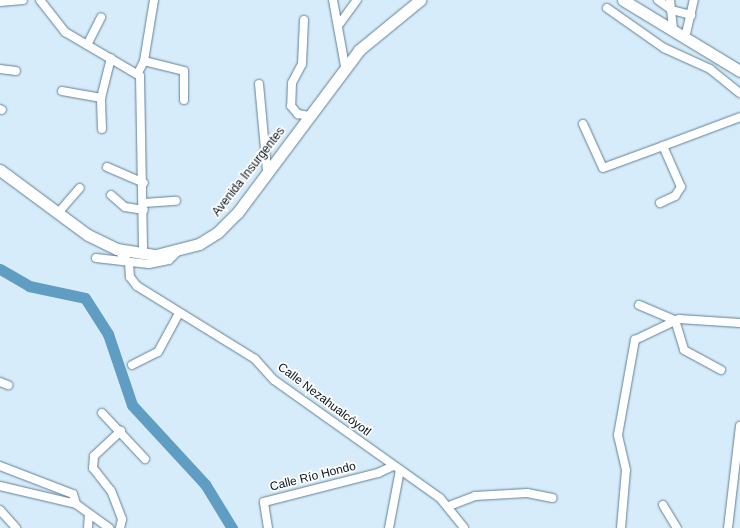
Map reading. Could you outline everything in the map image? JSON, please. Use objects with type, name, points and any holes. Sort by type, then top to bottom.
[{"type":"main road","name":"Avenida Insurgentes","points":[[0,170],[88,235],[117,249],[144,254],[179,250],[203,241],[229,222],[345,66],[359,50],[420,0]]},
{"type":"main road","points":[[624,0],[740,71]]},
{"type":"street","points":[[0,2],[23,0]]},
{"type":"street","points":[[40,0],[65,32],[138,73],[142,84],[144,254]]},
{"type":"street","points":[[138,73],[144,61],[154,0]]},
{"type":"street","points":[[333,0],[345,66]]},
{"type":"street","points":[[338,26],[357,0]]},
{"type":"street","points":[[658,0],[672,10],[691,15]]},
{"type":"street","points":[[670,0],[673,31]]},
{"type":"street","points":[[684,38],[694,0]]},
{"type":"street","points":[[607,8],[664,48],[710,69],[738,91]]},
{"type":"street","points":[[87,45],[101,17]]},
{"type":"street","points":[[304,20],[302,64],[292,83],[291,106],[294,112],[309,116]]},
{"type":"street","points":[[102,128],[101,98],[111,58]]},
{"type":"street","points":[[144,61],[184,71],[184,100]]},
{"type":"street","points":[[0,69],[16,71]]},
{"type":"street","points":[[259,84],[267,171]]},
{"type":"street","points":[[62,91],[101,98]]},
{"type":"street","points":[[583,124],[603,168],[740,117]]},
{"type":"street","points":[[660,203],[675,196],[681,187],[663,146]]},
{"type":"street","points":[[107,167],[144,183]]},
{"type":"street","points":[[58,213],[80,188]]},
{"type":"street","points":[[111,195],[125,207],[144,206],[176,201]]},
{"type":"street","name":"Calle Nezahualcóyotl","points":[[117,249],[129,263],[134,282],[178,315],[255,359],[274,380],[449,506],[464,528]]},
{"type":"street","points":[[96,258],[129,263],[160,262],[179,250]]},
{"type":"street","points":[[639,305],[675,320]]},
{"type":"street","points":[[132,365],[158,352],[178,315]]},
{"type":"street","points":[[621,528],[626,470],[618,435],[633,345],[641,335],[675,320],[691,318],[740,324]]},
{"type":"street","points":[[675,320],[684,350],[720,370]]},
{"type":"street","points":[[102,413],[121,431],[145,459]]},
{"type":"street","points":[[728,528],[740,426]]},
{"type":"street","points":[[120,528],[122,519],[111,491],[93,468],[94,456],[121,431]]},
{"type":"street","points":[[0,466],[73,494],[76,504]]},
{"type":"street","points":[[389,528],[397,468]]},
{"type":"street","name":"Calle Río Hondo","points":[[268,528],[264,502],[397,468]]},
{"type":"street","points":[[0,486],[76,504],[108,528]]},
{"type":"street","points":[[449,506],[475,496],[527,493],[552,498]]},
{"type":"street","points":[[663,505],[676,528]]},
{"type":"street","points":[[0,510],[16,528]]},
{"type":"street","points":[[88,528],[89,515]]},
{"type":"waterway","points":[[0,269],[29,286],[85,298],[108,334],[132,405],[205,484],[232,528]]}]
